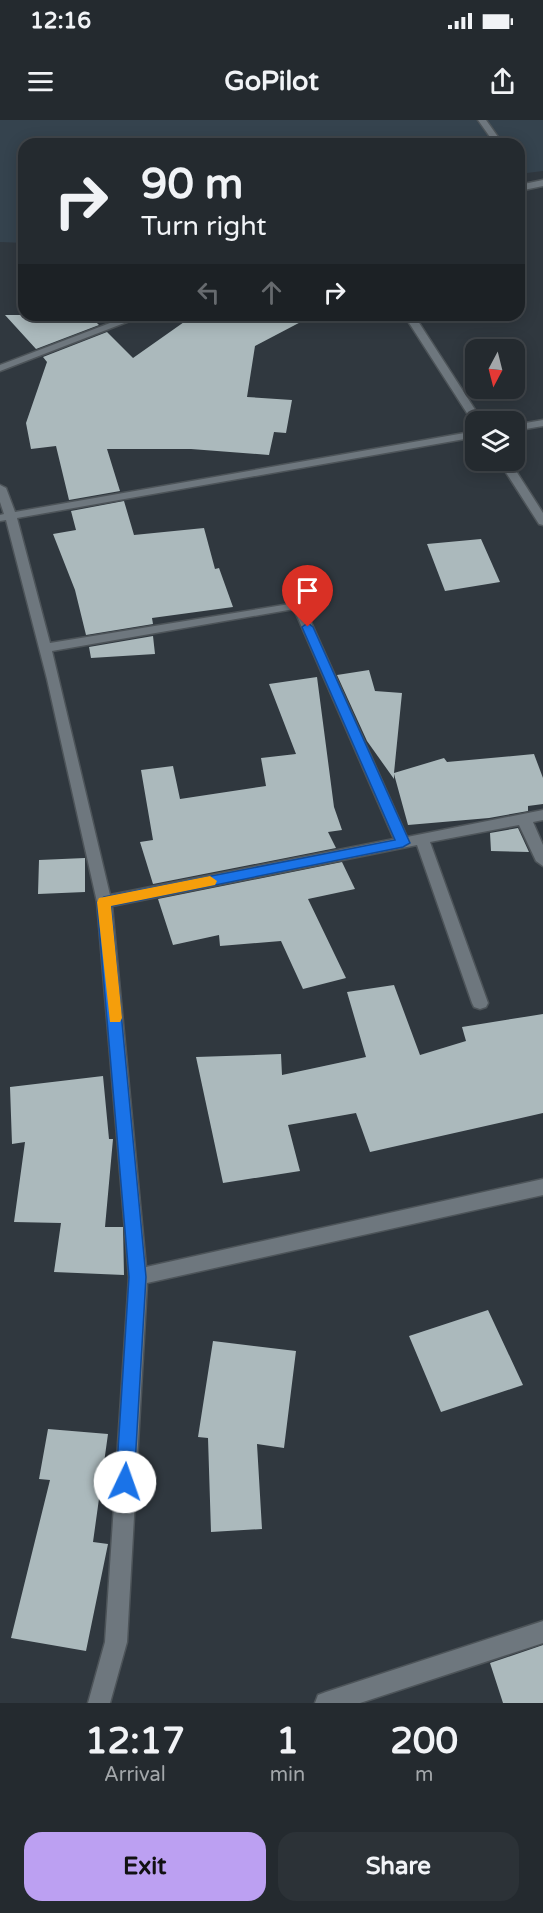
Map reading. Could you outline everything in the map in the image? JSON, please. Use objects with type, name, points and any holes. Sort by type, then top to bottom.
[{"type":"street","points":[[482,120],[495,138]]},
{"type":"street","points":[[525,185],[543,183]]},
{"type":"street","points":[[0,368],[124,321]]},
{"type":"street","points":[[413,321],[471,411]]},
{"type":"street","points":[[525,426],[543,423]]},
{"type":"street","points":[[5,517],[465,437]]},
{"type":"street","points":[[510,471],[543,522]]},
{"type":"street","points":[[0,488],[5,517],[45,648],[104,902],[138,1277],[116,1642],[99,1703]]},
{"type":"street","points":[[45,648],[298,605],[403,843]]},
{"type":"street","points":[[104,902],[543,815]]},
{"type":"street","points":[[524,819],[543,861]]},
{"type":"street","points":[[422,839],[480,1003]]},
{"type":"street","points":[[138,1277],[543,1187]]},
{"type":"street","points":[[326,1703],[543,1632]]},
{"type":"shaded area","points":[[0,120],[543,120],[543,171],[525,173],[525,138],[18,138],[18,243],[0,242]]},
{"type":"building","points":[[5,315],[18,315],[18,321],[95,321],[99,325],[36,349]]},
{"type":"building","points":[[185,321],[303,321],[255,346],[247,397],[292,400],[286,433],[274,432],[269,455],[191,449],[107,449],[120,491],[69,500],[56,446],[31,449],[26,423],[47,362],[43,357],[107,332],[133,358]]},
{"type":"building","points":[[124,501],[134,535],[204,528],[215,569],[219,568],[233,607],[152,618],[153,624],[86,635],[75,590],[53,534],[76,530],[71,511]]},
{"type":"building","points":[[481,539],[500,582],[445,591],[427,544]]},
{"type":"building","points":[[153,636],[155,654],[91,658],[89,647]]},
{"type":"building","points":[[369,670],[375,691],[402,693],[394,773],[444,758],[447,762],[534,754],[543,778],[543,804],[528,806],[528,811],[489,818],[408,825],[394,774],[394,779],[367,741],[337,675]]},
{"type":"building","points":[[317,677],[334,807],[342,830],[328,832],[336,848],[153,884],[140,842],[153,840],[141,770],[173,766],[180,799],[266,786],[261,758],[296,754],[269,684]]},
{"type":"building","points":[[518,828],[529,852],[491,851],[490,833]]},
{"type":"building","points":[[85,858],[85,892],[38,894],[39,860]]},
{"type":"building","points":[[342,862],[355,889],[308,899],[346,978],[303,989],[281,941],[220,946],[219,935],[173,945],[158,899]]},
{"type":"building","points":[[394,985],[420,1055],[466,1041],[462,1027],[543,1014],[543,1113],[370,1152],[356,1113],[288,1125],[300,1171],[223,1183],[196,1057],[281,1054],[282,1075],[366,1057],[347,992]]},
{"type":"building","points":[[103,1076],[109,1139],[113,1139],[105,1227],[123,1227],[124,1275],[54,1272],[61,1223],[14,1222],[25,1142],[12,1144],[10,1087]]},
{"type":"building","points":[[488,1310],[523,1385],[441,1412],[409,1336]]},
{"type":"building","points":[[213,1341],[296,1351],[284,1448],[257,1444],[262,1529],[211,1532],[208,1438],[198,1437]]},
{"type":"building","points":[[48,1429],[108,1434],[93,1542],[108,1544],[86,1651],[11,1638],[50,1480],[39,1479]]},
{"type":"building","points":[[543,1645],[543,1703],[503,1703],[490,1663]]},
{"type":"slow traffic","points":[[115,1018],[104,902],[210,881]]},
{"type":"route","points":[[125,1482],[138,1277],[104,902],[403,843],[308,627]]}]
